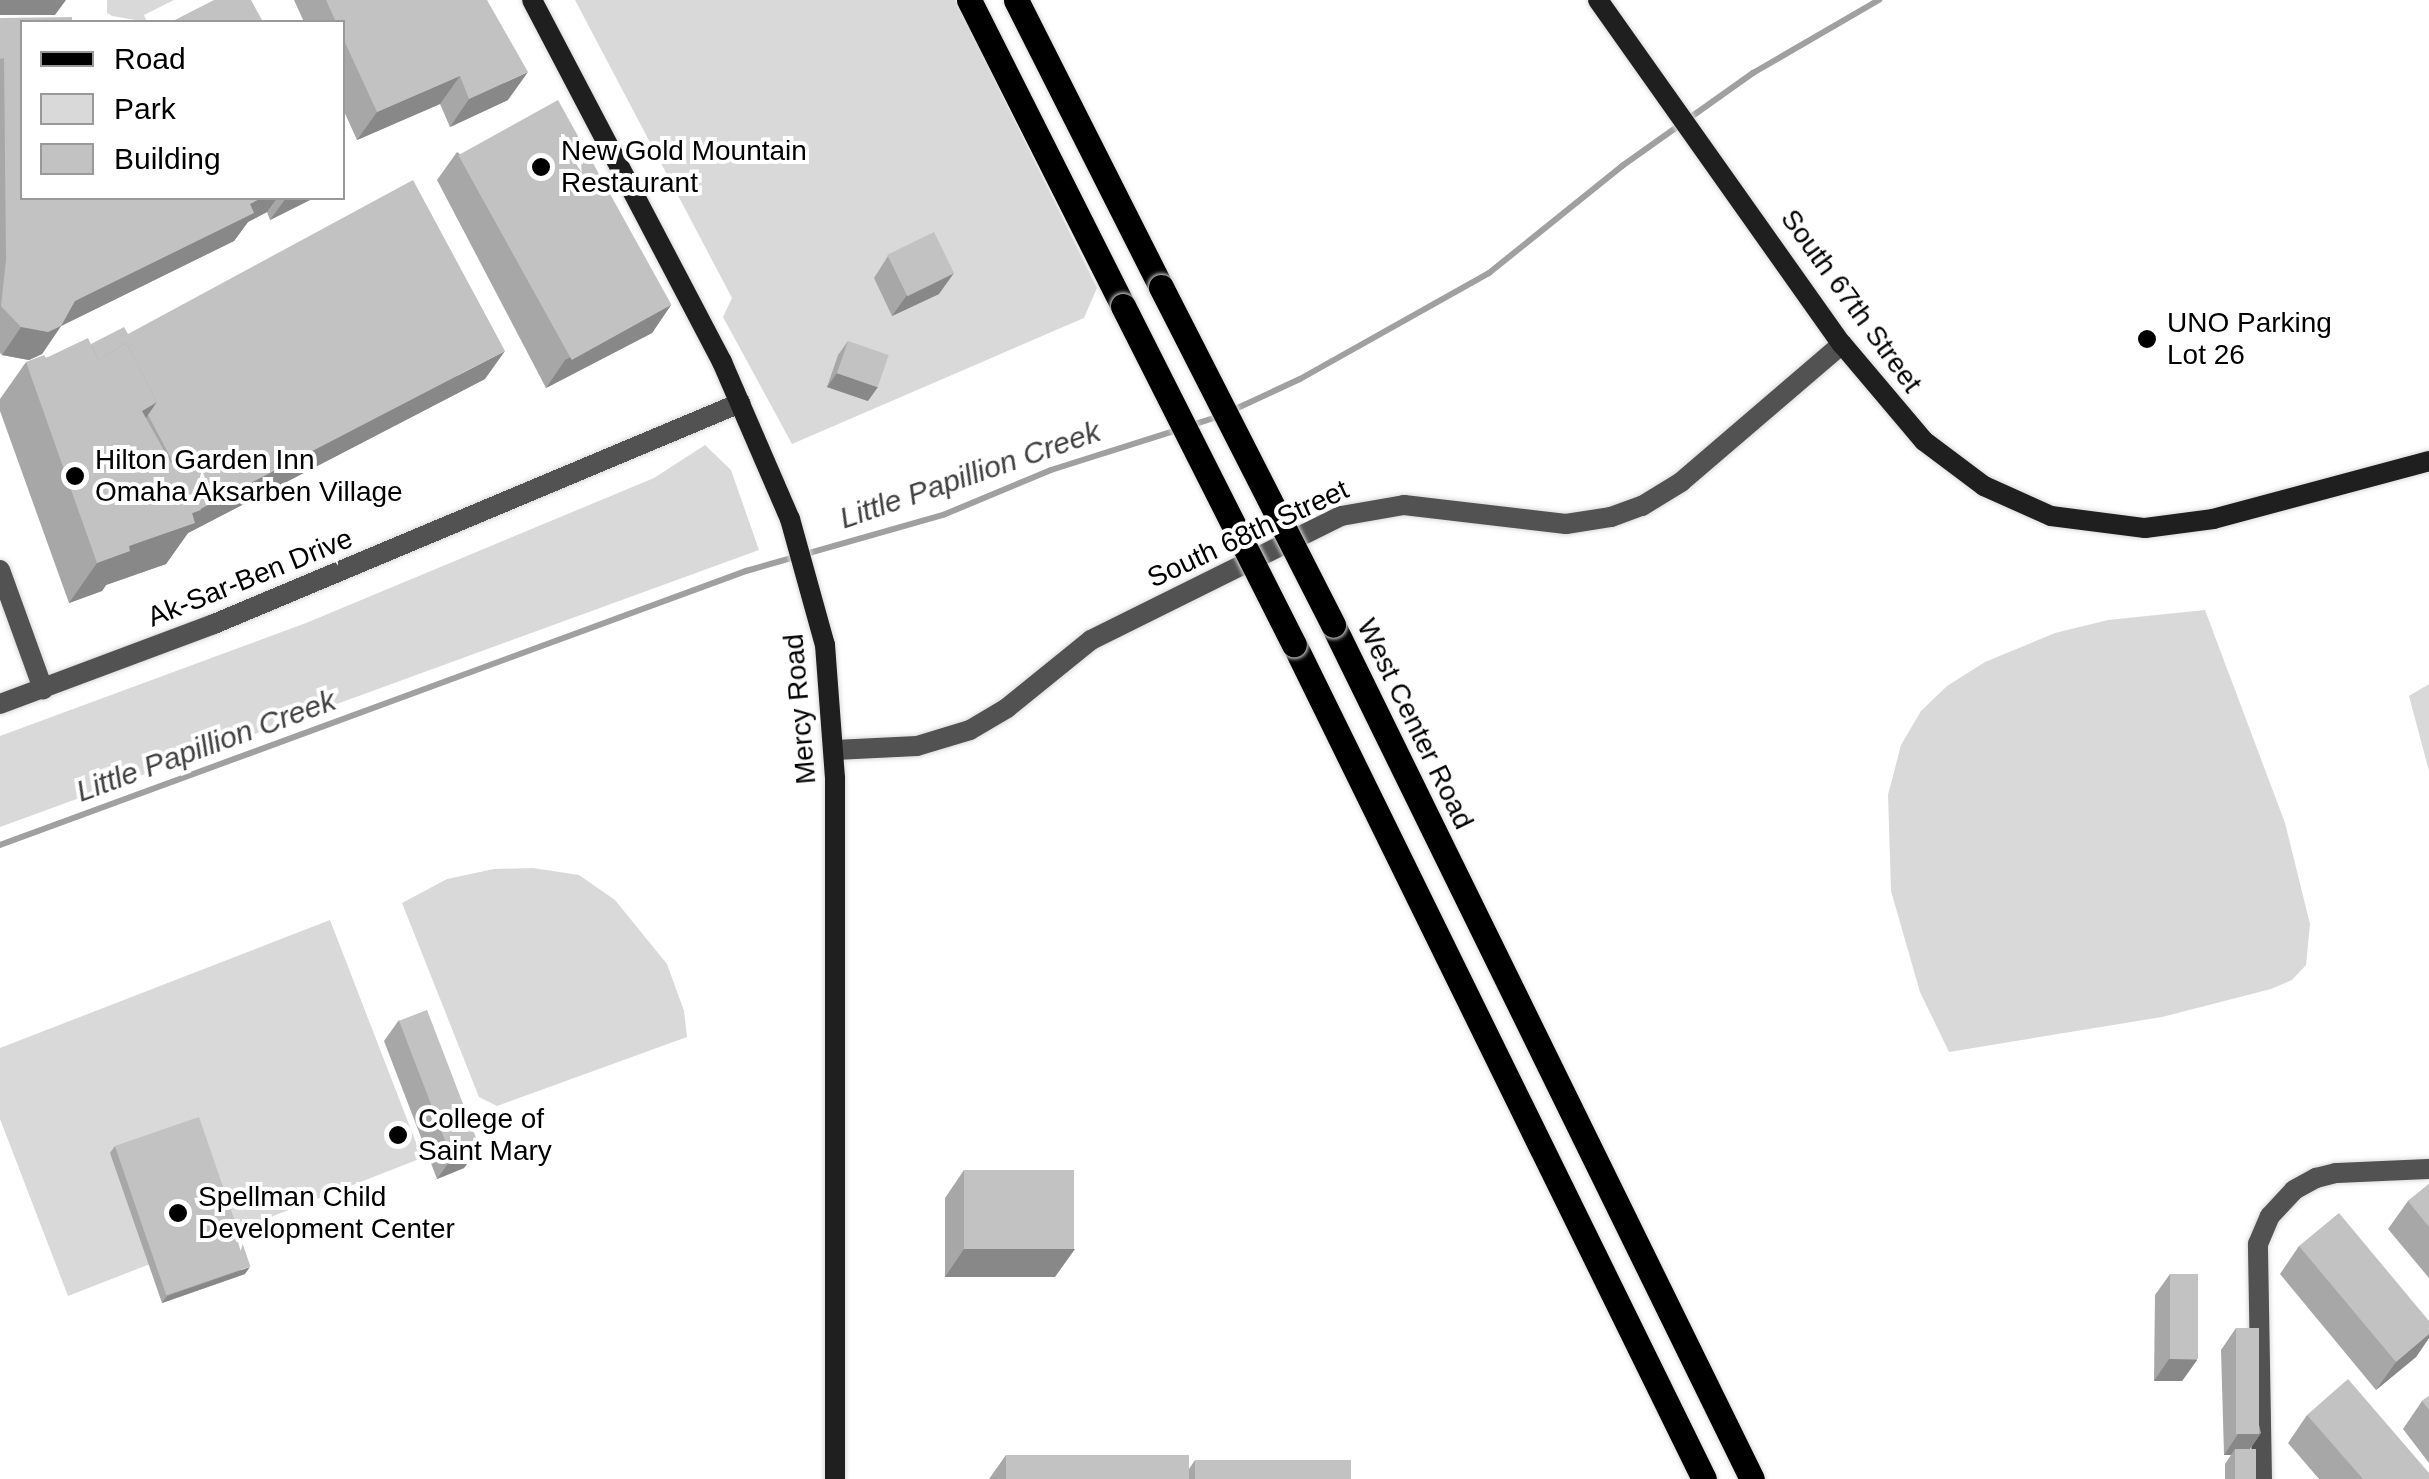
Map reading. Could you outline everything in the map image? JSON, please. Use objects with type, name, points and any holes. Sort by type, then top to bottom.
[{"type":"main road","name":"Mercy Road","points":[[532,0],[770,467],[798,542],[825,644],[834,750],[834,1479]]},
{"type":"main road","points":[[969,0],[1294,644],[1704,1479]]},
{"type":"main road","name":"West Center Road","points":[[1016,0],[1333,625],[1752,1479]]},
{"type":"main road","name":"South 67th Street","points":[[1598,0],[1842,344],[1900,414],[1950,464],[2015,502],[2075,521],[2130,528],[2199,522],[2429,461]]},
{"type":"street","name":"South 68th Street","points":[[834,750],[917,746],[970,730],[1007,708],[1091,640],[1341,516],[1370,508],[1412,506],[1566,524],[1626,512],[1681,482],[1842,344]]},
{"type":"street","name":"Ak-Sar-Ben Drive","points":[[0,704],[214,624],[740,403]]},
{"type":"street","points":[[0,570],[43,689]]},
{"type":"street","points":[[2262,1479],[2258,1244],[2270,1216],[2294,1190],[2316,1178],[2336,1173],[2429,1169]]},
{"type":"green space","points":[[107,0],[174,0],[144,15],[146,20],[107,13]]},
{"type":"green space","points":[[575,0],[955,0],[1097,288],[1084,318],[792,444],[723,317],[732,298]]},
{"type":"green space","points":[[705,445],[731,470],[759,550],[0,827],[0,736],[306,623],[654,478]]},
{"type":"green space","points":[[2205,610],[2285,823],[2310,924],[2306,965],[2292,980],[2271,989],[2162,1017],[1949,1052],[1920,992],[1891,891],[1888,795],[1901,745],[1921,711],[1947,686],[1985,662],[2055,633],[2108,620]]},
{"type":"green space","points":[[2429,684],[2429,771],[2409,696]]},
{"type":"green space","points":[[533,868],[579,875],[615,900],[667,964],[684,1011],[687,1037],[497,1106],[479,1097],[402,903],[447,879],[494,869]]},
{"type":"green space","points":[[330,920],[422,1158],[68,1296],[0,1119],[0,1048]]},
{"type":"building","points":[[214,0],[251,0],[262,20],[175,20]]},
{"type":"building","points":[[326,0],[487,0],[528,72],[469,99],[460,76],[377,112],[345,43],[345,20],[335,20]]},
{"type":"building","points":[[72,17],[20,20],[20,200],[257,200],[250,204],[254,213],[75,301],[61,326],[48,332],[21,327],[1,306],[6,260],[4,58],[0,59],[0,18]]},
{"type":"building","points":[[558,100],[671,305],[572,360],[458,155]]},
{"type":"building","points":[[413,180],[505,351],[200,509],[178,461],[173,462],[148,415],[157,402],[126,343],[98,360],[91,344],[124,327],[128,334]]},
{"type":"building","points":[[934,232],[954,273],[907,296],[887,255]]},
{"type":"building","points":[[88,338],[98,360],[126,343],[157,402],[142,411],[171,463],[178,461],[201,510],[192,513],[195,523],[129,546],[130,551],[97,563],[26,362],[44,355],[46,358]]},
{"type":"building","points":[[848,341],[889,355],[878,387],[837,373]]},
{"type":"building","points":[[427,1010],[480,1147],[452,1158],[399,1021]]},
{"type":"building","name":"Spellman Child Development Center","points":[[199,1117],[250,1266],[166,1295],[115,1146]]},
{"type":"building","points":[[964,1170],[1074,1170],[1074,1249],[964,1249]]},
{"type":"building","points":[[2429,1184],[2429,1227],[2408,1201]]},
{"type":"building","points":[[2339,1213],[2429,1321],[2429,1334],[2396,1362],[2299,1246]]},
{"type":"building","points":[[2170,1274],[2198,1274],[2198,1359],[2170,1359]]},
{"type":"building","points":[[2236,1328],[2259,1328],[2259,1434],[2236,1434]]},
{"type":"building","points":[[2348,1379],[2429,1473],[2429,1479],[2363,1479],[2307,1415]]},
{"type":"building","points":[[2235,1449],[2256,1449],[2256,1479],[2235,1479]]},
{"type":"building","points":[[1006,1455],[1189,1455],[1189,1479],[1006,1479]]},
{"type":"building","points":[[1195,1460],[1351,1460],[1351,1479],[1195,1479]]},
{"type":"waterway","name":"Little Papillion Creek","points":[[1231,411],[1300,379],[1489,273],[1622,166],[1753,73],[1879,0]]},
{"type":"waterway","name":"Little Papillion Creek","points":[[1189,426],[1220,416]]},
{"type":"waterway","name":"Little Papillion Creek","points":[[0,845],[746,571],[943,515],[1051,470],[1177,430]]},
{"type":"place","name":"New Gold Mountain Restaurant","points":[[541,167]]},
{"type":"place","name":"UNO Parking Lot 26","points":[[2147,339]]},
{"type":"place","name":"Hilton Garden Inn Omaha Aksarben Village","points":[[75,476]]},
{"type":"place","name":"College of Saint Mary","points":[[398,1135]]},
{"type":"place","name":"Spellman Child Development Center","points":[[178,1213]]}]
